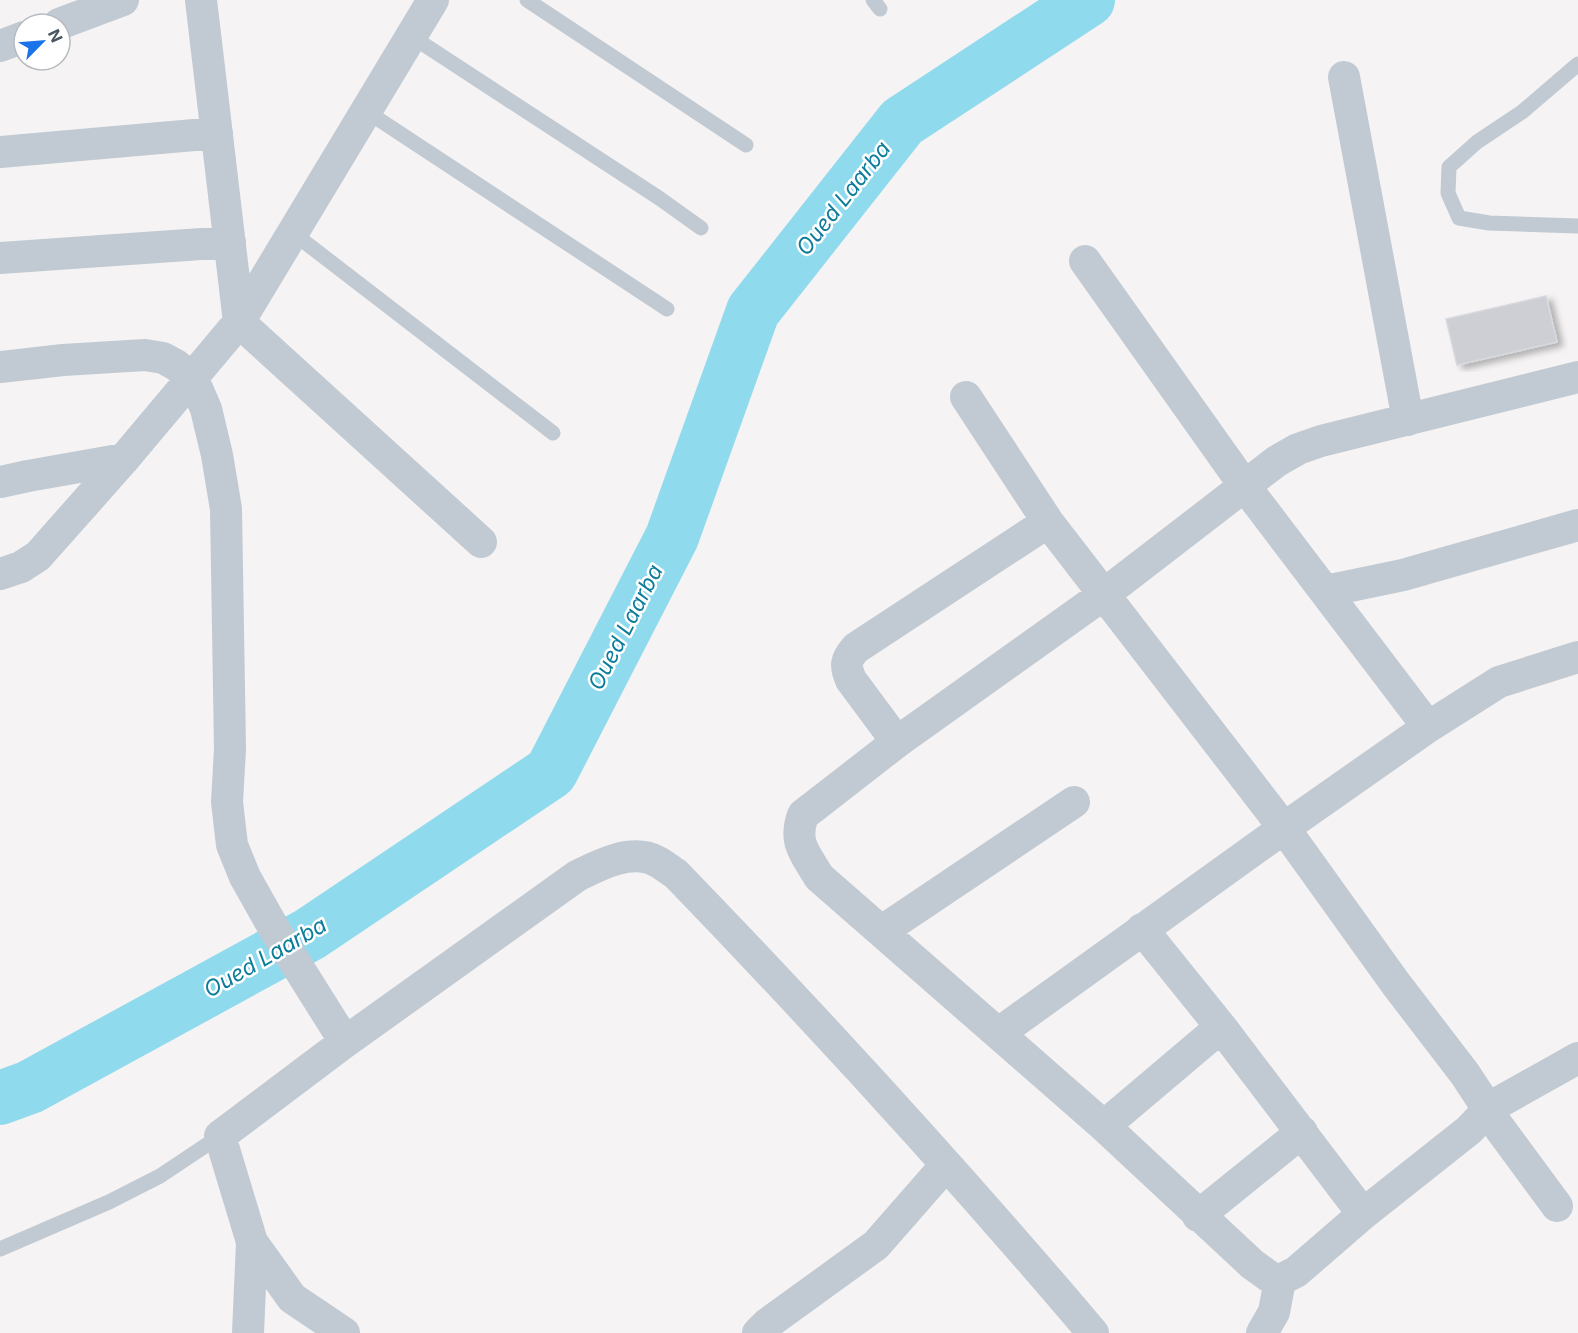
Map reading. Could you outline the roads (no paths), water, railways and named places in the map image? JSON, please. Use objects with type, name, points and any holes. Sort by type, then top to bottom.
[{"type":"street","points":[[72,19],[123,0]]},
{"type":"street","points":[[201,0],[239,322],[481,542]]},
{"type":"street","points":[[0,574],[21,567],[39,556],[193,379],[239,322],[433,0]]},
{"type":"street","points":[[1344,77],[1408,420]]},
{"type":"street","points":[[0,152],[217,133]]},
{"type":"street","points":[[0,258],[230,242]]},
{"type":"street","points":[[1085,261],[1244,485],[1428,727]]},
{"type":"street","points":[[0,367],[63,360],[146,355],[163,358],[193,379],[206,409],[226,509],[230,749],[227,802],[232,845],[245,877],[276,932],[345,1042]]},
{"type":"street","points":[[1578,377],[1321,441],[1298,449],[1276,461],[1103,595],[897,742],[803,815],[797,831],[802,849],[819,878],[1104,1126],[1252,1264],[1270,1277],[1280,1280],[1296,1272],[1363,1214],[1469,1130],[1487,1110],[1578,1058]]},
{"type":"street","points":[[966,397],[1048,522],[1284,828],[1396,984],[1465,1074],[1487,1110],[1557,1206]]},
{"type":"street","points":[[0,482],[124,459]]},
{"type":"street","points":[[897,742],[851,680],[846,668],[847,658],[856,648],[1048,522]]},
{"type":"street","points":[[1326,591],[1403,575],[1578,525]]},
{"type":"street","points":[[999,1033],[1428,727],[1499,682],[1578,657]]},
{"type":"street","points":[[882,931],[1074,802]]},
{"type":"street","points":[[344,1333],[292,1298],[252,1242],[220,1136],[345,1042],[577,876],[607,861],[633,857],[654,859],[676,874],[794,996],[1093,1333]]},
{"type":"street","points":[[1142,929],[1221,1027],[1363,1214]]},
{"type":"street","points":[[1104,1126],[1221,1027]]},
{"type":"street","points":[[1198,1216],[1302,1132]]},
{"type":"street","points":[[758,1333],[876,1245],[946,1165]]},
{"type":"street","points":[[248,1333],[252,1242]]},
{"type":"street","points":[[1262,1333],[1274,1312],[1280,1280]]},
{"type":"lane","points":[[527,0],[746,145]]},
{"type":"lane","points":[[411,36],[660,198],[701,228]]},
{"type":"lane","points":[[1578,64],[1522,112],[1476,142],[1449,167],[1448,193],[1459,218],[1489,223],[1578,226]]},
{"type":"lane","points":[[366,111],[667,309]]},
{"type":"lane","points":[[293,233],[553,433]]},
{"type":"lane","points":[[0,1249],[109,1202],[160,1176],[220,1136]]},
{"type":"waterway","name":"Oued Laarba","points":[[0,1098],[30,1087],[310,934],[551,772],[672,537],[753,311],[902,122],[1088,0]]}]
